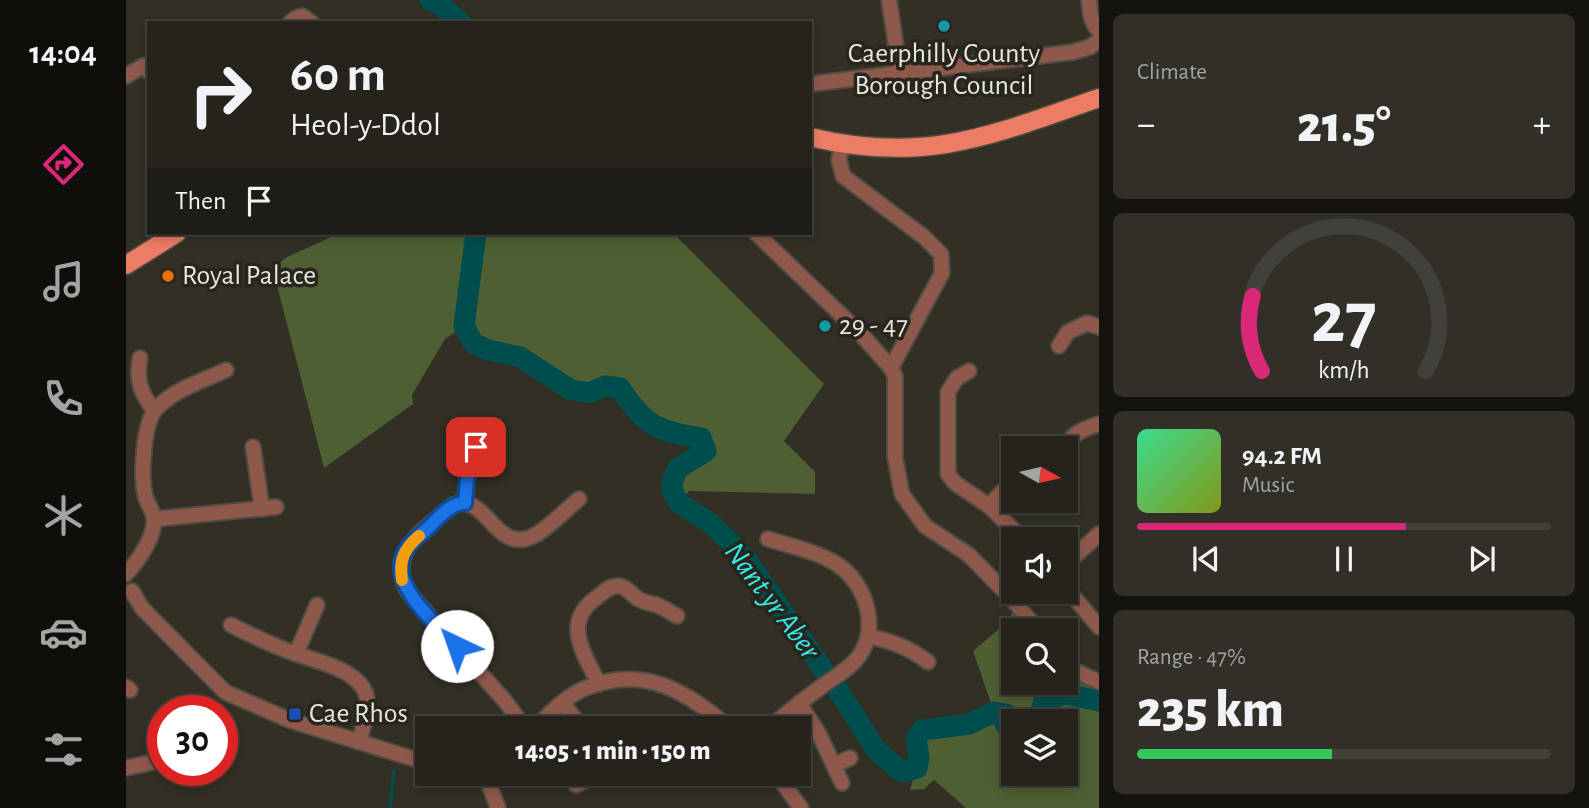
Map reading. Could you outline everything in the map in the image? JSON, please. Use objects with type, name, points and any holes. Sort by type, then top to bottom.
[{"type":"main road","points":[[812,138],[842,145],[879,149],[947,145],[987,137],[1099,98]]},
{"type":"main road","points":[[126,265],[174,235]]},
{"type":"street","points":[[889,0],[900,72]]},
{"type":"street","points":[[1089,0],[1094,26],[1099,31]]},
{"type":"street","points":[[293,21],[300,16],[310,21]]},
{"type":"street","points":[[812,84],[1073,52],[1090,47],[1099,40]]},
{"type":"street","points":[[126,76],[146,69]]},
{"type":"street","points":[[842,145],[839,160],[843,176],[924,237],[941,254],[942,273],[891,368]]},
{"type":"street","points":[[758,235],[861,334],[891,368],[895,376],[895,457],[902,494],[925,526],[969,555],[1028,618]]},
{"type":"street","points":[[1059,346],[1068,332],[1087,323],[1099,327]]},
{"type":"street","points":[[140,358],[137,372],[139,387],[154,410]]},
{"type":"street","points":[[226,370],[175,394],[154,410],[147,431],[143,482],[146,499],[155,519],[143,551],[126,575],[131,582],[128,599],[142,608],[225,692],[272,713],[415,759]]},
{"type":"street","points":[[969,371],[957,378],[948,393],[948,474],[955,483],[989,506],[1011,527]]},
{"type":"street","points":[[1072,436],[1082,429],[1099,424]]},
{"type":"street","points":[[155,519],[269,508],[253,447]]},
{"type":"street","points":[[465,503],[467,480],[476,447]]},
{"type":"street","points":[[989,506],[1001,493]]},
{"type":"street","points":[[516,716],[408,592],[402,581],[400,567],[408,545],[453,505],[465,503],[478,508],[497,531],[516,538],[536,534],[579,499]]},
{"type":"street","points":[[1078,553],[1099,534]]},
{"type":"street","points":[[768,538],[837,564],[854,581],[870,617],[864,650],[854,663],[784,716]]},
{"type":"street","points":[[600,684],[581,647],[577,632],[582,610],[590,602],[612,587],[619,586],[625,587],[638,599],[655,604],[677,616]]},
{"type":"street","points":[[1078,602],[1099,627]]},
{"type":"street","points":[[296,654],[317,605]]},
{"type":"street","points":[[231,625],[296,654],[331,666],[360,684],[367,704],[359,742]]},
{"type":"street","points":[[868,636],[912,649],[928,662]]},
{"type":"street","points":[[1078,672],[1099,682]]},
{"type":"street","points":[[548,716],[562,703],[586,688],[629,677],[673,689],[715,716]]},
{"type":"street","points":[[562,703],[573,716]]},
{"type":"street","points":[[799,703],[819,734],[842,783]]},
{"type":"street","points":[[834,765],[850,758]]},
{"type":"street","points":[[126,768],[147,763]]},
{"type":"street","points":[[490,786],[498,808]]},
{"type":"street","points":[[785,786],[801,808]]},
{"type":"green space","points":[[336,235],[675,235],[824,384],[784,441],[815,472],[815,494],[689,491],[678,502],[671,487],[677,469],[706,451],[701,438],[673,433],[653,425],[637,411],[620,388],[605,386],[589,393],[571,390],[520,357],[488,350],[473,343],[464,326],[445,339],[412,395],[413,404],[324,468],[273,270],[285,258]]},
{"type":"green space","points":[[1001,627],[1001,695],[1078,695],[1078,678],[1099,693],[1099,808],[966,808],[934,780],[924,789],[910,790],[919,757],[916,739],[922,730],[969,724],[994,712],[973,651]]},
{"type":"waterway","name":"Nant yr Aber","points":[[430,0],[438,3],[459,21]]},
{"type":"waterway","name":"Nant yr Aber","points":[[476,235],[464,326],[473,343],[488,350],[520,357],[571,390],[589,393],[605,386],[620,388],[637,411],[653,425],[674,433],[701,438],[706,451],[677,469],[671,487],[678,502],[713,525],[747,560],[825,672]]},
{"type":"waterway","name":"Nant yr Aber","points":[[836,687],[877,751],[902,772],[917,768],[919,757],[916,739],[922,730],[969,724],[994,712],[1001,713]]},
{"type":"waterway","name":"Nant yr Aber","points":[[1042,709],[1044,700],[1066,694],[1099,701]]},
{"type":"waterway","points":[[390,808],[394,771]]},
{"type":"slow traffic","points":[[402,580],[402,556],[408,545],[419,536]]},
{"type":"place","name":"Caerphilly County Borough Council","points":[[944,26]]},
{"type":"place","name":"Royal Palace","points":[[168,276]]},
{"type":"place","name":"29 - 47","points":[[825,326]]},
{"type":"place","name":"Cae Rhos","points":[[295,714]]},
{"type":"route","points":[[457,646],[408,592],[402,581],[400,567],[408,545],[453,505],[465,503],[467,480],[476,447]]}]
